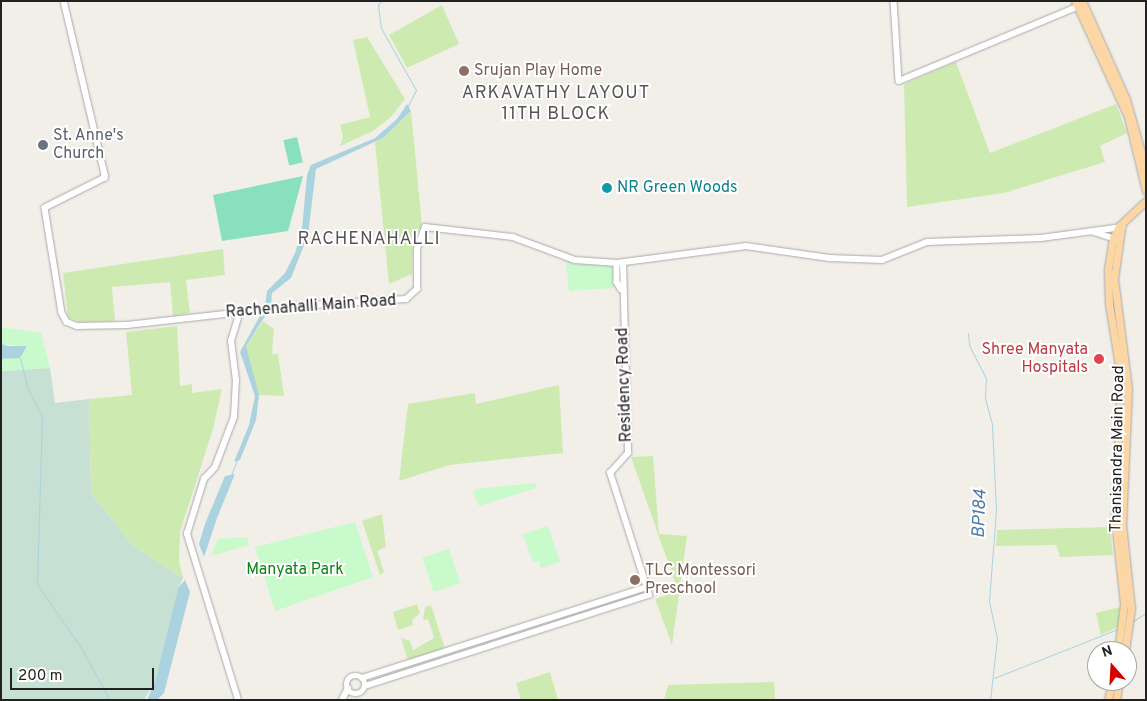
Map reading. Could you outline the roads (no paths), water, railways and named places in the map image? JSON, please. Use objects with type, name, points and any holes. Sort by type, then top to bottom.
[{"type":"main road","points":[[1079,3],[1126,99],[1146,169]]},
{"type":"main road","points":[[1079,3],[1128,117],[1146,191]]},
{"type":"main road","name":"Thanisandra Main Road","points":[[1119,641],[1124,604],[1115,520],[1120,378],[1108,288],[1115,239],[1121,227],[1146,201]]},
{"type":"main road","points":[[1121,227],[1146,207]]},
{"type":"main road","name":"Thanisandra Main Road","points":[[1115,239],[1114,278],[1128,389],[1122,524],[1131,608],[1126,641]]},
{"type":"street","name":"Rachenahalli Main Road","points":[[64,1],[106,175],[105,178],[45,208],[62,313],[67,322],[77,326],[127,325],[240,311],[365,304],[412,297],[417,289],[417,249],[425,227],[513,237],[575,260],[620,263],[746,246],[829,258],[882,260],[927,242],[1042,238],[1121,227]]},
{"type":"street","points":[[894,1],[899,81],[1079,3]]},
{"type":"street","points":[[1092,232],[1115,239]]},
{"type":"street","name":"Residency Road","points":[[365,686],[649,595],[610,473],[628,453],[620,263]]},
{"type":"street","points":[[238,700],[187,534],[190,516],[204,478],[215,467],[234,416],[236,381],[231,341],[240,311]]},
{"type":"street","points":[[342,700],[351,678],[362,678],[647,587]]},
{"type":"street","points":[[578,609],[581,618]]},
{"type":"street","points":[[540,621],[543,630]]},
{"type":"street","points":[[454,649],[457,657]]},
{"type":"street","points":[[348,688],[353,697],[365,686],[362,678]]},
{"type":"water","points":[[407,104],[411,111],[383,138],[316,169],[308,235],[291,278],[272,293],[271,306],[265,306],[267,291],[285,273],[295,253],[302,229],[307,175],[311,165],[375,138],[397,119]]},
{"type":"water","points":[[267,313],[246,346],[259,395],[256,420],[240,460],[234,462],[249,425],[255,396],[240,352],[261,314]]},
{"type":"water","points":[[1,344],[27,346],[20,358],[1,359]]},
{"type":"water","points":[[235,474],[204,557],[199,544],[205,524],[225,476]]},
{"type":"water","points":[[185,580],[190,592],[164,693],[157,700],[147,700],[155,682],[178,588]]},
{"type":"waterway","points":[[381,1],[378,5],[381,28],[416,90],[408,106]]},
{"type":"waterway","name":"BP184","points":[[968,333],[969,345],[986,378],[985,398],[992,425],[996,510],[989,601],[997,638],[990,700]]},
{"type":"waterway","points":[[20,358],[27,387],[42,416],[37,584],[80,646],[110,700]]},
{"type":"waterway","points":[[231,475],[237,460]]},
{"type":"waterway","points":[[1133,621],[1146,613]]},
{"type":"waterway","points":[[994,678],[1118,629]]},
{"type":"place","name":"Srujan Play Home","points":[[464,71]]},
{"type":"place","name":"St. Anne's Church","points":[[43,145]]},
{"type":"place","name":"NR Green Woods","points":[[607,188]]},
{"type":"place","name":"Shree Manyata Hospitals","points":[[1099,359]]},
{"type":"place","name":"TLC Montessori Preschool","points":[[635,580]]},
{"type":"district","name":"ARKAVATHY LAYOUT 11TH BLOCK","points":[[556,105]]},
{"type":"district","name":"RACHENAHALLI","points":[[369,240]]},
{"type":"park label","name":"Manyata Park","points":[[295,570]]}]
